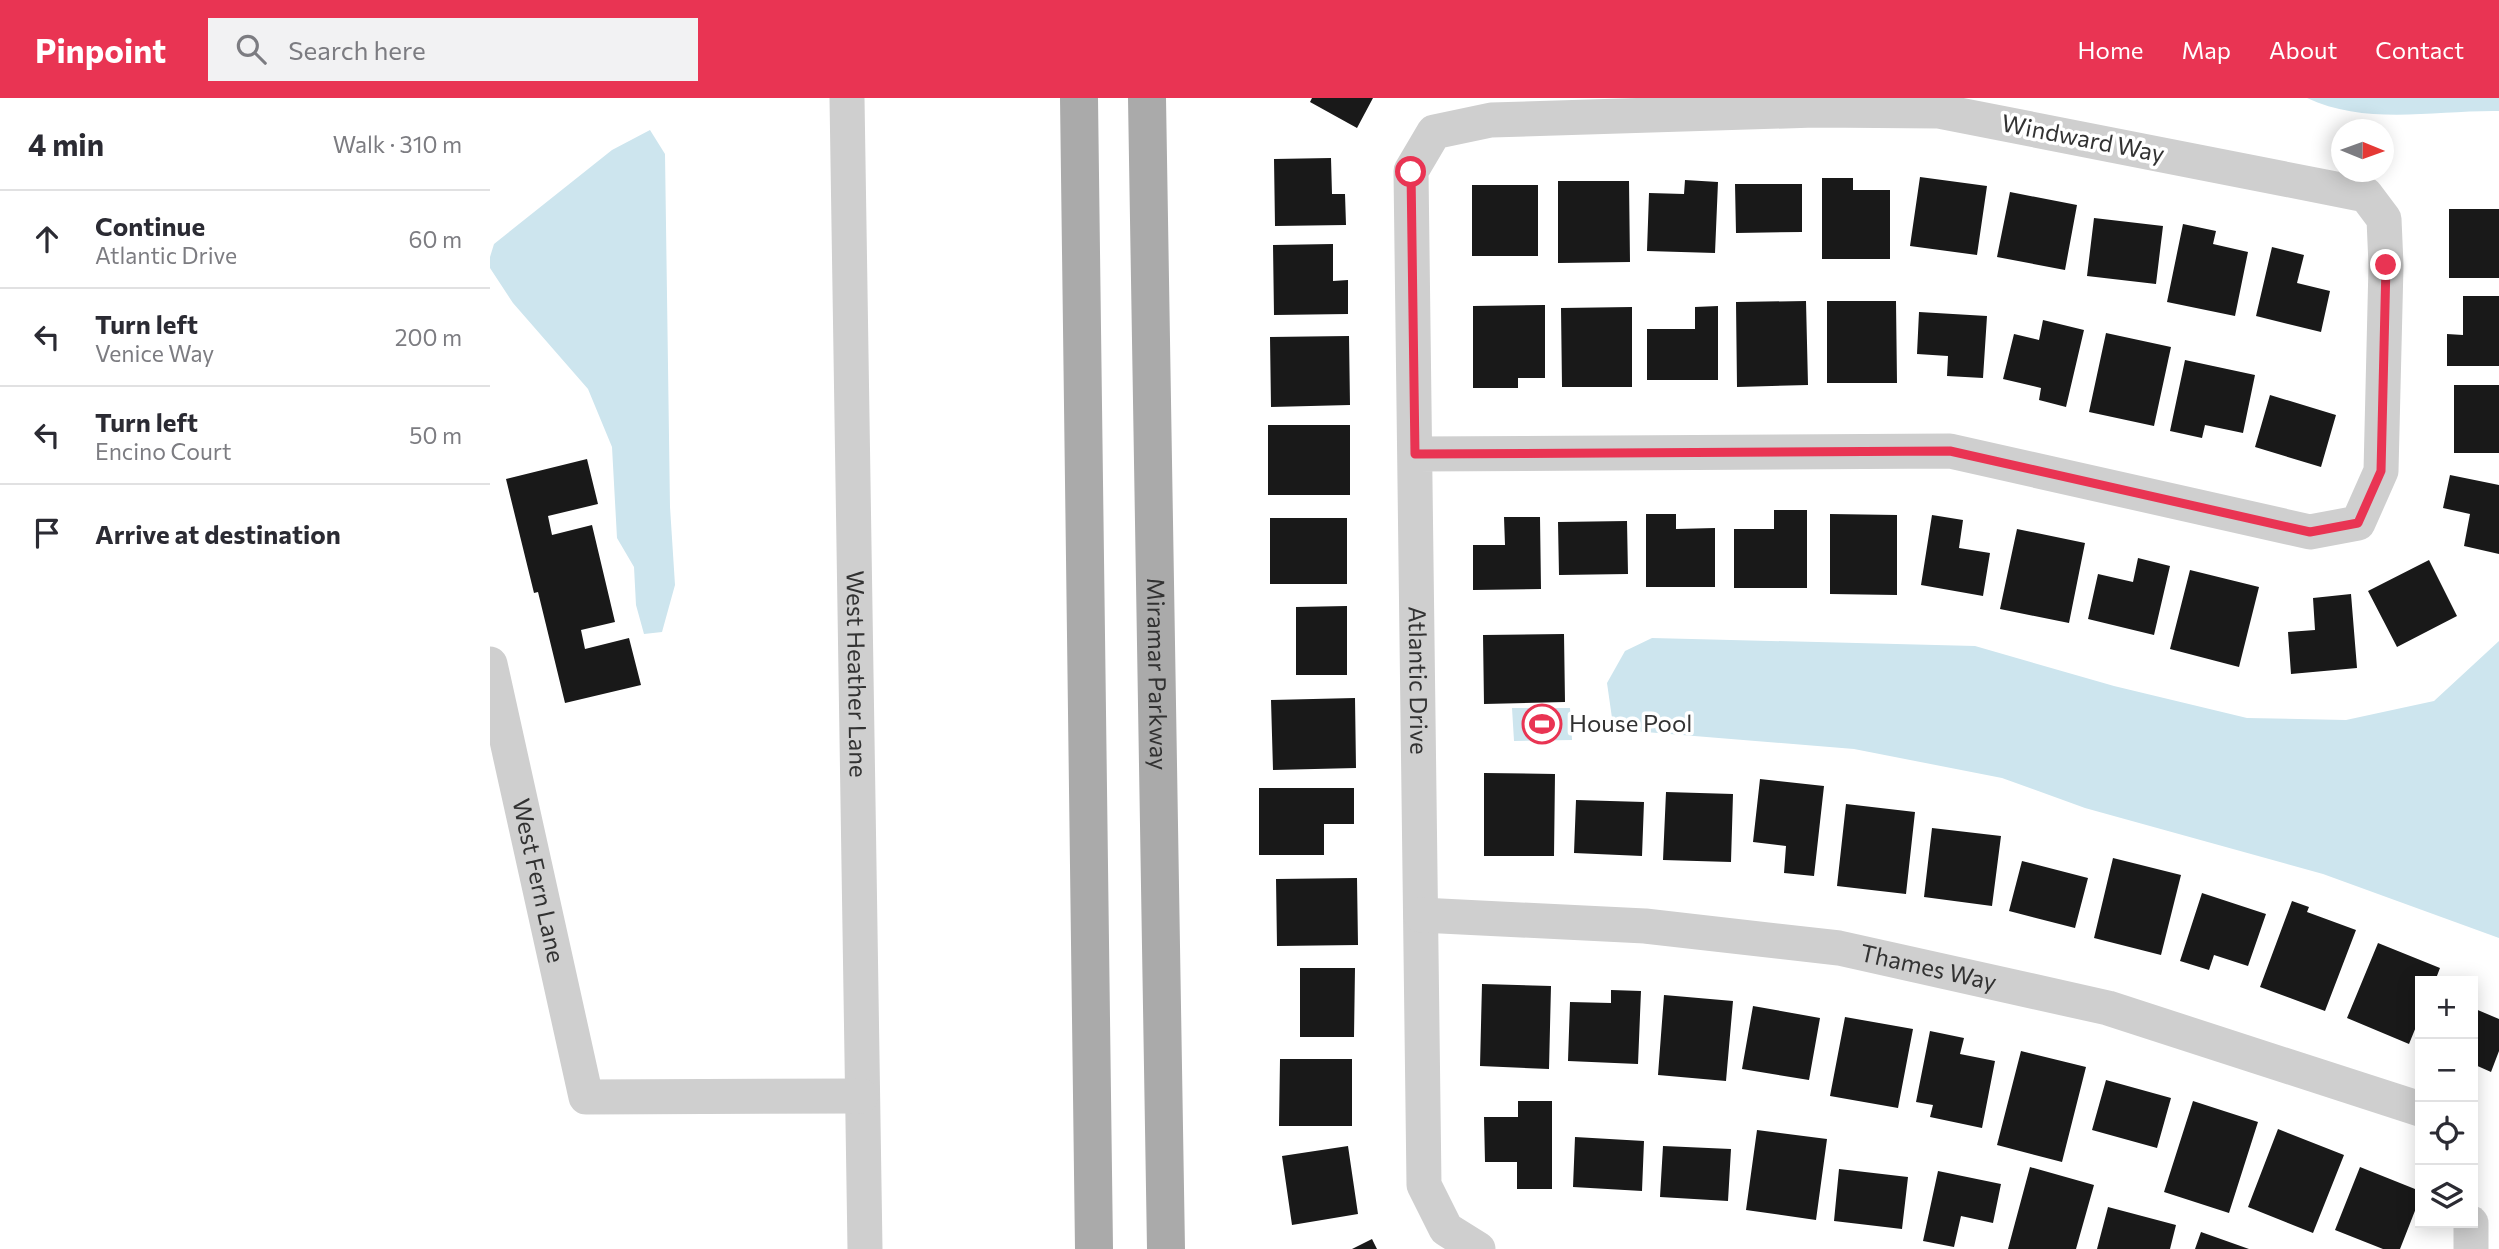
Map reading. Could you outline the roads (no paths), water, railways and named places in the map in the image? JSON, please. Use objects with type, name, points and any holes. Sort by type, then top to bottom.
[{"type":"main road","points":[[1079,98],[1094,1249]]},
{"type":"main road","name":"Miramar Parkway","points":[[1147,98],[1166,1249]]},
{"type":"street","name":"West Heather Lane","points":[[847,98],[865,1249]]},
{"type":"street","name":"Windward Way","points":[[1415,454],[1950,451],[2310,532],[2358,523],[2381,471],[2386,265],[2384,219],[2367,195],[1939,111],[1815,110],[1491,120],[1434,132]]},
{"type":"street","name":"Atlantic Drive","points":[[1434,132],[1411,172],[1424,1185],[1446,1229],[1478,1249]]},
{"type":"street","name":"West Fern Lane","points":[[490,664],[586,1097],[862,1096]]},
{"type":"street","name":"Thames Way","points":[[1421,915],[1645,926],[1839,948],[2108,1007],[2415,1107]]},
{"type":"street","points":[[2471,1228],[2471,1249]]},
{"type":"water","points":[[2307,98],[2499,98],[2499,111],[2377,114],[2330,107]]},
{"type":"water","points":[[650,130],[665,154],[670,507],[675,585],[662,632],[644,634],[636,605],[634,567],[617,538],[612,447],[588,389],[513,303],[490,268],[490,257],[494,244],[612,150]]},
{"type":"water","points":[[1652,638],[1975,646],[2114,686],[2247,718],[2346,720],[2434,701],[2499,641],[2499,938],[2323,874],[2085,808],[2002,778],[1854,749],[1633,731],[1612,718],[1607,683],[1625,651]]},
{"type":"water","name":"House Pool","points":[[1512,708],[1570,708],[1572,740],[1514,741]]},
{"type":"place","name":"House Pool","points":[[1542,724]]}]
